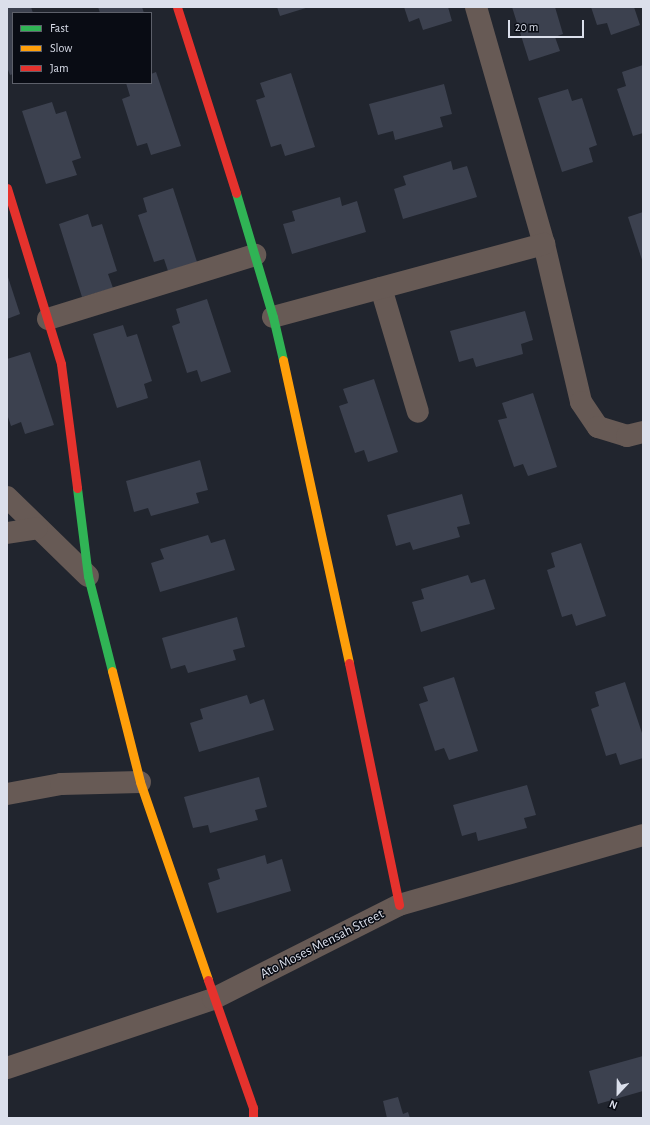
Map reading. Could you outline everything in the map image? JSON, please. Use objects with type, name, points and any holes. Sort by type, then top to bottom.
[{"type":"street","points":[[177,7],[208,100],[273,317],[335,593],[399,906]]},
{"type":"street","points":[[476,7],[544,244],[581,402],[598,427],[627,436],[643,432]]},
{"type":"street","points":[[7,188],[61,364],[88,576],[140,782],[213,999],[253,1108],[253,1118]]},
{"type":"street","points":[[273,317],[544,244]]},
{"type":"street","points":[[48,319],[255,255]]},
{"type":"street","points":[[381,288],[418,412]]},
{"type":"street","points":[[7,497],[37,528],[88,576]]},
{"type":"street","points":[[7,533],[37,528]]},
{"type":"street","points":[[7,794],[61,784],[140,782]]},
{"type":"street","name":"Ato Moses Mensah Street","points":[[7,1068],[213,999],[399,906],[643,835]]},
{"type":"building","points":[[7,7],[31,7],[33,12],[12,12],[12,74],[10,75],[7,67]]},
{"type":"building","points":[[98,7],[142,7],[144,12],[100,12]]},
{"type":"building","points":[[277,7],[309,7],[280,16]]},
{"type":"building","points":[[404,7],[448,7],[452,21],[423,30],[419,18],[409,22]]},
{"type":"building","points":[[512,7],[555,7],[563,34],[555,37],[560,51],[529,61]]},
{"type":"building","points":[[591,7],[634,7],[640,25],[611,35],[607,23],[597,25]]},
{"type":"building","points":[[643,65],[643,133],[633,136],[617,89],[626,86],[622,72]]},
{"type":"building","points":[[156,72],[181,146],[151,155],[147,143],[137,146],[122,99],[130,96],[126,84],[152,84],[152,74]]},
{"type":"building","points":[[291,73],[315,147],[285,156],[281,144],[271,147],[256,100],[265,97],[260,83]]},
{"type":"building","points":[[444,84],[452,114],[440,117],[443,127],[395,140],[393,131],[378,135],[369,104]]},
{"type":"building","points":[[568,89],[572,101],[582,98],[597,145],[589,148],[593,162],[562,172],[538,98]]},
{"type":"building","points":[[52,102],[56,114],[66,111],[81,158],[72,161],[77,175],[46,184],[22,111]]},
{"type":"building","points":[[451,161],[453,170],[467,166],[477,197],[403,219],[394,189],[406,185],[403,176]]},
{"type":"building","points":[[173,188],[197,262],[168,271],[164,259],[154,262],[138,215],[147,212],[143,198]]},
{"type":"building","points":[[340,197],[342,206],[357,201],[366,232],[292,254],[283,224],[295,221],[292,211]]},
{"type":"building","points":[[643,212],[643,263],[628,217]]},
{"type":"building","points":[[88,214],[92,227],[102,224],[117,271],[108,274],[113,288],[82,297],[59,224]]},
{"type":"building","points":[[7,274],[20,314],[7,319]]},
{"type":"building","points":[[207,299],[231,372],[201,382],[197,370],[187,373],[172,326],[180,323],[176,309]]},
{"type":"building","points":[[525,311],[533,340],[521,344],[523,354],[476,367],[473,358],[459,362],[450,331]]},
{"type":"building","points":[[123,325],[127,337],[137,334],[152,381],[144,384],[148,398],[117,408],[93,334]]},
{"type":"building","points":[[30,352],[54,425],[25,434],[21,422],[11,426],[7,414],[7,359]]},
{"type":"building","points":[[374,379],[398,452],[368,462],[364,450],[355,453],[339,406],[348,403],[343,389]]},
{"type":"building","points":[[533,393],[557,467],[528,476],[523,464],[514,467],[498,420],[507,418],[502,403]]},
{"type":"building","points":[[200,460],[208,490],[196,493],[199,503],[151,516],[148,508],[134,512],[126,481]]},
{"type":"building","points":[[462,494],[470,524],[457,527],[460,537],[413,550],[410,542],[396,546],[387,515]]},
{"type":"building","points":[[208,535],[211,543],[225,539],[235,570],[160,592],[151,563],[164,559],[160,549]]},
{"type":"building","points":[[581,543],[606,616],[576,626],[572,614],[562,617],[547,570],[555,567],[551,553]]},
{"type":"building","points":[[468,575],[471,583],[485,579],[495,609],[421,632],[412,602],[424,599],[421,589]]},
{"type":"building","points":[[237,617],[245,647],[233,650],[236,660],[188,673],[185,665],[171,669],[162,638]]},
{"type":"building","points":[[454,677],[478,751],[449,760],[444,748],[435,751],[419,704],[428,701],[423,687]]},
{"type":"building","points":[[625,682],[643,736],[643,758],[620,765],[616,753],[606,756],[591,709],[599,706],[595,692]]},
{"type":"building","points":[[247,695],[250,704],[264,699],[274,730],[199,752],[190,723],[203,719],[200,709]]},
{"type":"building","points":[[259,777],[267,807],[255,810],[258,820],[210,833],[208,825],[193,828],[184,797]]},
{"type":"building","points":[[527,785],[536,815],[524,818],[527,828],[478,841],[476,832],[462,836],[453,805]]},
{"type":"building","points":[[265,855],[267,864],[282,859],[291,891],[217,913],[208,883],[220,879],[217,869]]},
{"type":"building","points":[[643,1056],[643,1091],[598,1104],[589,1071]]},
{"type":"building","points":[[398,1097],[403,1114],[408,1112],[410,1118],[387,1118],[383,1101]]},
{"type":"traffic: fast","points":[[236,193],[273,317],[283,360]]},
{"type":"traffic: fast","points":[[77,488],[88,576],[112,671]]},
{"type":"traffic: slow","points":[[283,360],[349,663]]},
{"type":"traffic: slow","points":[[112,671],[140,782],[208,980]]},
{"type":"traffic: jam","points":[[177,7],[236,193]]},
{"type":"traffic: jam","points":[[7,188],[61,364],[77,488]]},
{"type":"traffic: jam","points":[[349,663],[399,905]]},
{"type":"traffic: jam","points":[[208,980],[253,1108],[253,1118]]}]
